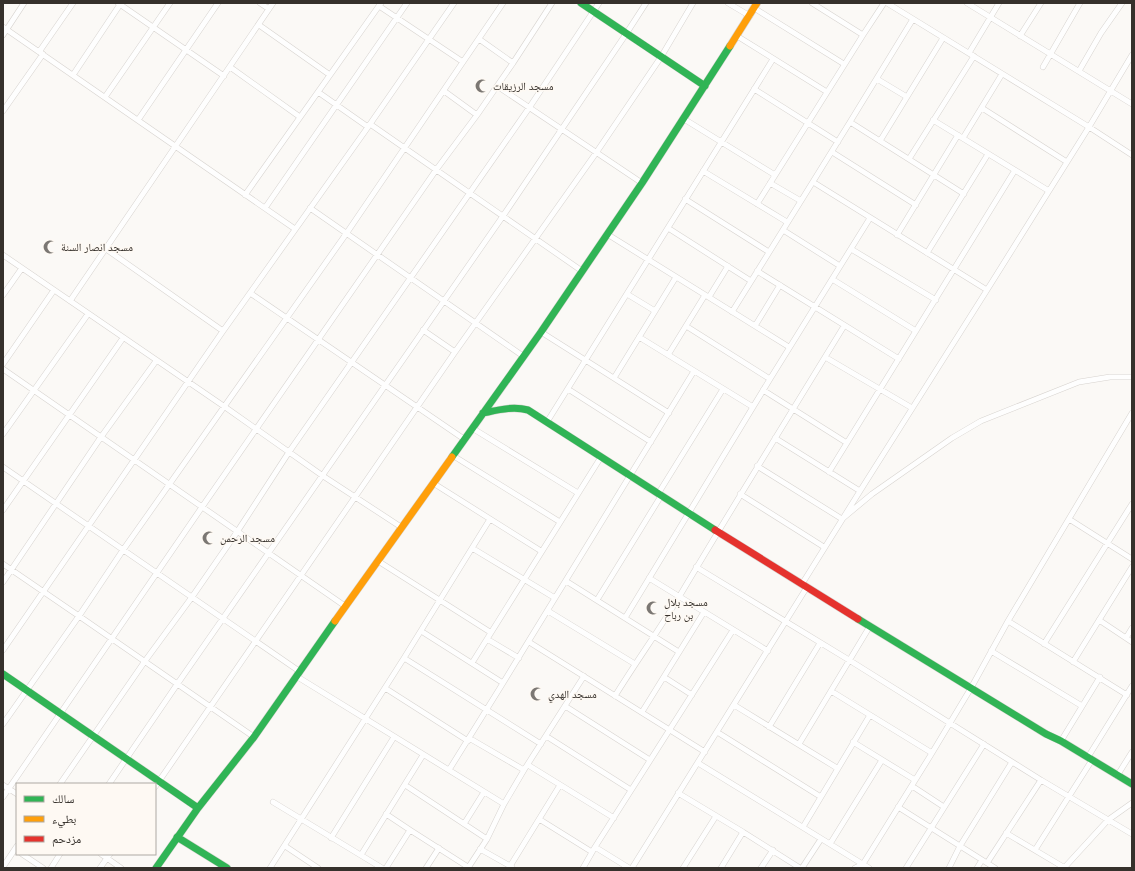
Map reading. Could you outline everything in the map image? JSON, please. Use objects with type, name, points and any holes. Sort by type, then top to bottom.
[{"type":"street","points":[[3,35],[5,28],[24,3]]},
{"type":"street","points":[[3,112],[73,3]]},
{"type":"street","points":[[105,97],[170,3]]},
{"type":"street","points":[[138,120],[218,3]]},
{"type":"street","points":[[260,3],[269,9]]},
{"type":"street","points":[[70,301],[273,3]]},
{"type":"street","points":[[265,208],[407,3]]},
{"type":"street","points":[[3,650],[223,331],[454,3]]},
{"type":"street","points":[[3,724],[79,616],[123,550],[346,234],[503,3]]},
{"type":"street","points":[[3,797],[436,170],[513,63],[552,3]]},
{"type":"street","points":[[581,3],[705,86]]},
{"type":"street","points":[[61,783],[237,532],[289,452],[529,108],[599,3]]},
{"type":"street","points":[[110,783],[503,216],[646,3]]},
{"type":"street","points":[[198,808],[157,784],[475,323],[596,153],[661,57],[694,3]]},
{"type":"street","points":[[728,3],[750,16]]},
{"type":"street","points":[[812,3],[862,35]]},
{"type":"street","points":[[757,204],[862,35],[884,3]]},
{"type":"street","points":[[887,3],[1132,155]]},
{"type":"street","points":[[967,3],[1132,104]]},
{"type":"street","points":[[909,159],[971,55],[999,3]]},
{"type":"street","points":[[1020,36],[1041,3]]},
{"type":"street","points":[[1043,67],[1080,3]]},
{"type":"street","points":[[1079,71],[1101,33],[1122,3]]},
{"type":"street","points":[[73,75],[120,4],[224,76]]},
{"type":"street","points":[[246,195],[380,4],[463,62]]},
{"type":"street","points":[[156,868],[198,808],[254,736],[297,673],[541,332],[642,183],[756,6],[844,64]]},
{"type":"street","points":[[732,312],[913,19]]},
{"type":"street","points":[[259,25],[330,75]]},
{"type":"street","points":[[5,28],[295,229]]},
{"type":"street","points":[[737,36],[827,92]]},
{"type":"street","points":[[880,141],[943,38]]},
{"type":"street","points":[[479,39],[513,63]]},
{"type":"street","points":[[595,847],[631,868],[786,622],[824,547],[1111,91],[1130,64],[1132,55]]},
{"type":"street","points":[[547,422],[773,59]]},
{"type":"street","points":[[230,68],[300,117]]},
{"type":"street","points":[[897,235],[934,175],[982,108],[1002,74]]},
{"type":"street","points":[[876,79],[907,97]]},
{"type":"street","points":[[497,86],[642,183]]},
{"type":"street","points":[[754,89],[838,142]]},
{"type":"street","points":[[444,91],[477,115]]},
{"type":"street","points":[[318,92],[405,148],[582,271]]},
{"type":"street","points":[[982,108],[1067,162]]},
{"type":"street","points":[[684,119],[775,175]]},
{"type":"street","points":[[933,120],[1049,191]]},
{"type":"street","points":[[850,122],[964,194]]},
{"type":"street","points":[[832,152],[916,205]]},
{"type":"street","points":[[927,252],[988,154]]},
{"type":"street","points":[[829,472],[955,270],[1015,170]]},
{"type":"street","points":[[703,171],[787,222]]},
{"type":"street","points":[[813,182],[987,290]]},
{"type":"street","points":[[770,183],[801,201]]},
{"type":"street","points":[[686,199],[769,252]]},
{"type":"street","points":[[310,208],[410,279],[523,356]]},
{"type":"street","points":[[624,618],[789,347],[870,218]]},
{"type":"street","points":[[668,228],[751,281]]},
{"type":"street","points":[[783,230],[840,266]]},
{"type":"street","points":[[607,234],[789,347]]},
{"type":"street","points":[[106,249],[223,331]]},
{"type":"street","points":[[851,249],[936,300]]},
{"type":"street","points":[[3,255],[323,476],[401,527]]},
{"type":"street","points":[[668,355],[686,326],[728,266]]},
{"type":"street","points":[[3,295],[22,268]]},
{"type":"street","points":[[758,271],[899,359]]},
{"type":"street","points":[[614,378],[676,277]]},
{"type":"street","points":[[832,279],[916,332]]},
{"type":"street","points":[[755,326],[780,285]]},
{"type":"street","points":[[3,364],[54,290]]},
{"type":"street","points":[[250,293],[384,386],[464,439]]},
{"type":"street","points":[[627,294],[655,312]]},
{"type":"street","points":[[3,434],[88,314]]},
{"type":"street","points":[[686,326],[770,379]]},
{"type":"street","points":[[615,696],[654,637],[719,532],[740,494],[844,326]]},
{"type":"street","points":[[423,330],[455,352]]},
{"type":"street","points":[[541,332],[669,413]]},
{"type":"street","points":[[639,337],[753,407]]},
{"type":"street","points":[[3,510],[68,414],[123,338]]},
{"type":"street","points":[[825,357],[912,408]]},
{"type":"street","points":[[3,582],[101,437],[156,361]]},
{"type":"street","points":[[3,369],[345,606]]},
{"type":"street","points":[[449,770],[694,371]]},
{"type":"street","points":[[842,519],[872,494],[952,438],[981,421],[1079,382],[1110,377],[1132,377]]},
{"type":"street","points":[[597,600],[723,389]]},
{"type":"street","points":[[568,390],[651,442]]},
{"type":"street","points":[[763,390],[847,443]]},
{"type":"street","points":[[483,413],[516,408],[528,410],[659,495],[804,586],[1046,734],[1061,741],[1132,784]]},
{"type":"street","points":[[855,868],[862,864],[912,786],[1132,413]]},
{"type":"street","points":[[472,428],[578,493]]},
{"type":"street","points":[[775,438],[860,491]]},
{"type":"street","points":[[452,455],[560,522]]},
{"type":"street","points":[[472,663],[601,457]]},
{"type":"street","points":[[757,466],[842,519]]},
{"type":"street","points":[[3,467],[224,618],[297,673],[365,719],[504,804]]},
{"type":"street","points":[[433,483],[541,551]]},
{"type":"street","points":[[740,494],[824,547]]},
{"type":"street","points":[[1044,644],[1107,543],[1130,512],[1132,504]]},
{"type":"street","points":[[270,868],[404,658],[490,519]]},
{"type":"street","points":[[1069,519],[1132,558]]},
{"type":"street","points":[[472,548],[555,598]]},
{"type":"street","points":[[378,561],[490,632]]},
{"type":"street","points":[[3,564],[254,736]]},
{"type":"street","points":[[696,567],[849,660],[1041,780],[1132,834]]},
{"type":"street","points":[[1073,662],[1132,567]]},
{"type":"street","points":[[649,578],[768,651]]},
{"type":"street","points":[[566,581],[679,652]]},
{"type":"street","points":[[548,611],[635,664]]},
{"type":"street","points":[[642,712],[704,612]]},
{"type":"street","points":[[1099,620],[1132,642]]},
{"type":"street","points":[[1008,621],[1127,694]]},
{"type":"street","points":[[799,744],[870,626]]},
{"type":"street","points":[[1126,638],[1132,628]]},
{"type":"street","points":[[583,868],[733,630]]},
{"type":"street","points":[[421,631],[503,683]]},
{"type":"street","points":[[487,639],[518,658]]},
{"type":"street","points":[[529,642],[705,752]]},
{"type":"street","points":[[769,727],[820,643]]},
{"type":"street","points":[[991,651],[1082,706]]},
{"type":"street","points":[[404,658],[486,711],[541,744]]},
{"type":"street","points":[[3,674],[94,736],[156,783]]},
{"type":"street","points":[[386,814],[468,868],[487,839],[504,804],[524,770],[584,676]]},
{"type":"street","points":[[664,677],[692,695]]},
{"type":"street","points":[[1061,741],[1100,677]]},
{"type":"street","points":[[1035,850],[1069,797],[1132,686]]},
{"type":"street","points":[[385,688],[469,739],[524,770]]},
{"type":"street","points":[[831,691],[932,753]]},
{"type":"street","points":[[734,705],[837,768]]},
{"type":"street","points":[[565,706],[650,760]]},
{"type":"street","points":[[803,827],[870,715]]},
{"type":"street","points":[[717,732],[821,797]]},
{"type":"street","points":[[546,736],[631,790]]},
{"type":"street","points":[[331,838],[394,737]]},
{"type":"street","points":[[853,742],[915,780]]},
{"type":"street","points":[[906,868],[984,744]]},
{"type":"street","points":[[1118,776],[1132,752]]},
{"type":"street","points":[[360,855],[423,755]]},
{"type":"street","points":[[830,844],[882,760]]},
{"type":"street","points":[[949,868],[960,846],[1012,762]]},
{"type":"street","points":[[698,763],[869,868]]},
{"type":"street","points":[[528,765],[614,818]]},
{"type":"street","points":[[977,868],[1006,833],[1041,780]]},
{"type":"street","points":[[3,785],[16,793]]},
{"type":"street","points":[[405,785],[487,839]]},
{"type":"street","points":[[480,849],[510,868],[560,785]]},
{"type":"street","points":[[912,786],[944,807]]},
{"type":"street","points":[[464,824],[484,792]]},
{"type":"street","points":[[678,793],[801,868],[821,839]]},
{"type":"street","points":[[273,802],[382,868]]},
{"type":"street","points":[[1006,833],[1064,868],[1108,820],[1132,803]]},
{"type":"street","points":[[898,807],[995,868]]},
{"type":"street","points":[[683,868],[716,816]]},
{"type":"street","points":[[539,819],[592,852]]},
{"type":"street","points":[[386,868],[410,830]]},
{"type":"street","points":[[721,868],[743,832]]},
{"type":"street","points":[[177,837],[227,868]]},
{"type":"street","points":[[285,846],[318,868]]},
{"type":"street","points":[[426,868],[439,848]]},
{"type":"street","points":[[3,867],[16,849]]},
{"type":"street","points":[[761,868],[773,850]]},
{"type":"street","points":[[24,855],[43,868]]},
{"type":"street","points":[[51,868],[59,855]]},
{"type":"street","points":[[100,868],[109,856],[121,868]]},
{"type":"traffic: fast","points":[[581,3],[705,86]]},
{"type":"traffic: fast","points":[[452,457],[541,332],[642,183],[730,46]]},
{"type":"traffic: fast","points":[[483,413],[511,408],[528,410],[715,530]]},
{"type":"traffic: fast","points":[[858,619],[1046,734],[1061,741],[1132,784]]},
{"type":"traffic: fast","points":[[3,674],[198,808],[254,737],[335,621]]},
{"type":"traffic: fast","points":[[156,868],[198,808]]},
{"type":"traffic: fast","points":[[177,837],[227,868]]},
{"type":"traffic: slow","points":[[730,46],[757,3]]},
{"type":"traffic: slow","points":[[335,621],[452,457]]},
{"type":"traffic: jam","points":[[715,530],[858,619]]},
{"type":"place","name":"مسجد الرزيقات","points":[[482,86]]},
{"type":"place","name":"مسجد انصار السنة","points":[[50,247]]},
{"type":"place","name":"مسجد الرحمن","points":[[209,538]]},
{"type":"place","name":"مسجد بلال بن رباح","points":[[653,608]]},
{"type":"place","name":"مسجد الهدي","points":[[537,694]]}]
